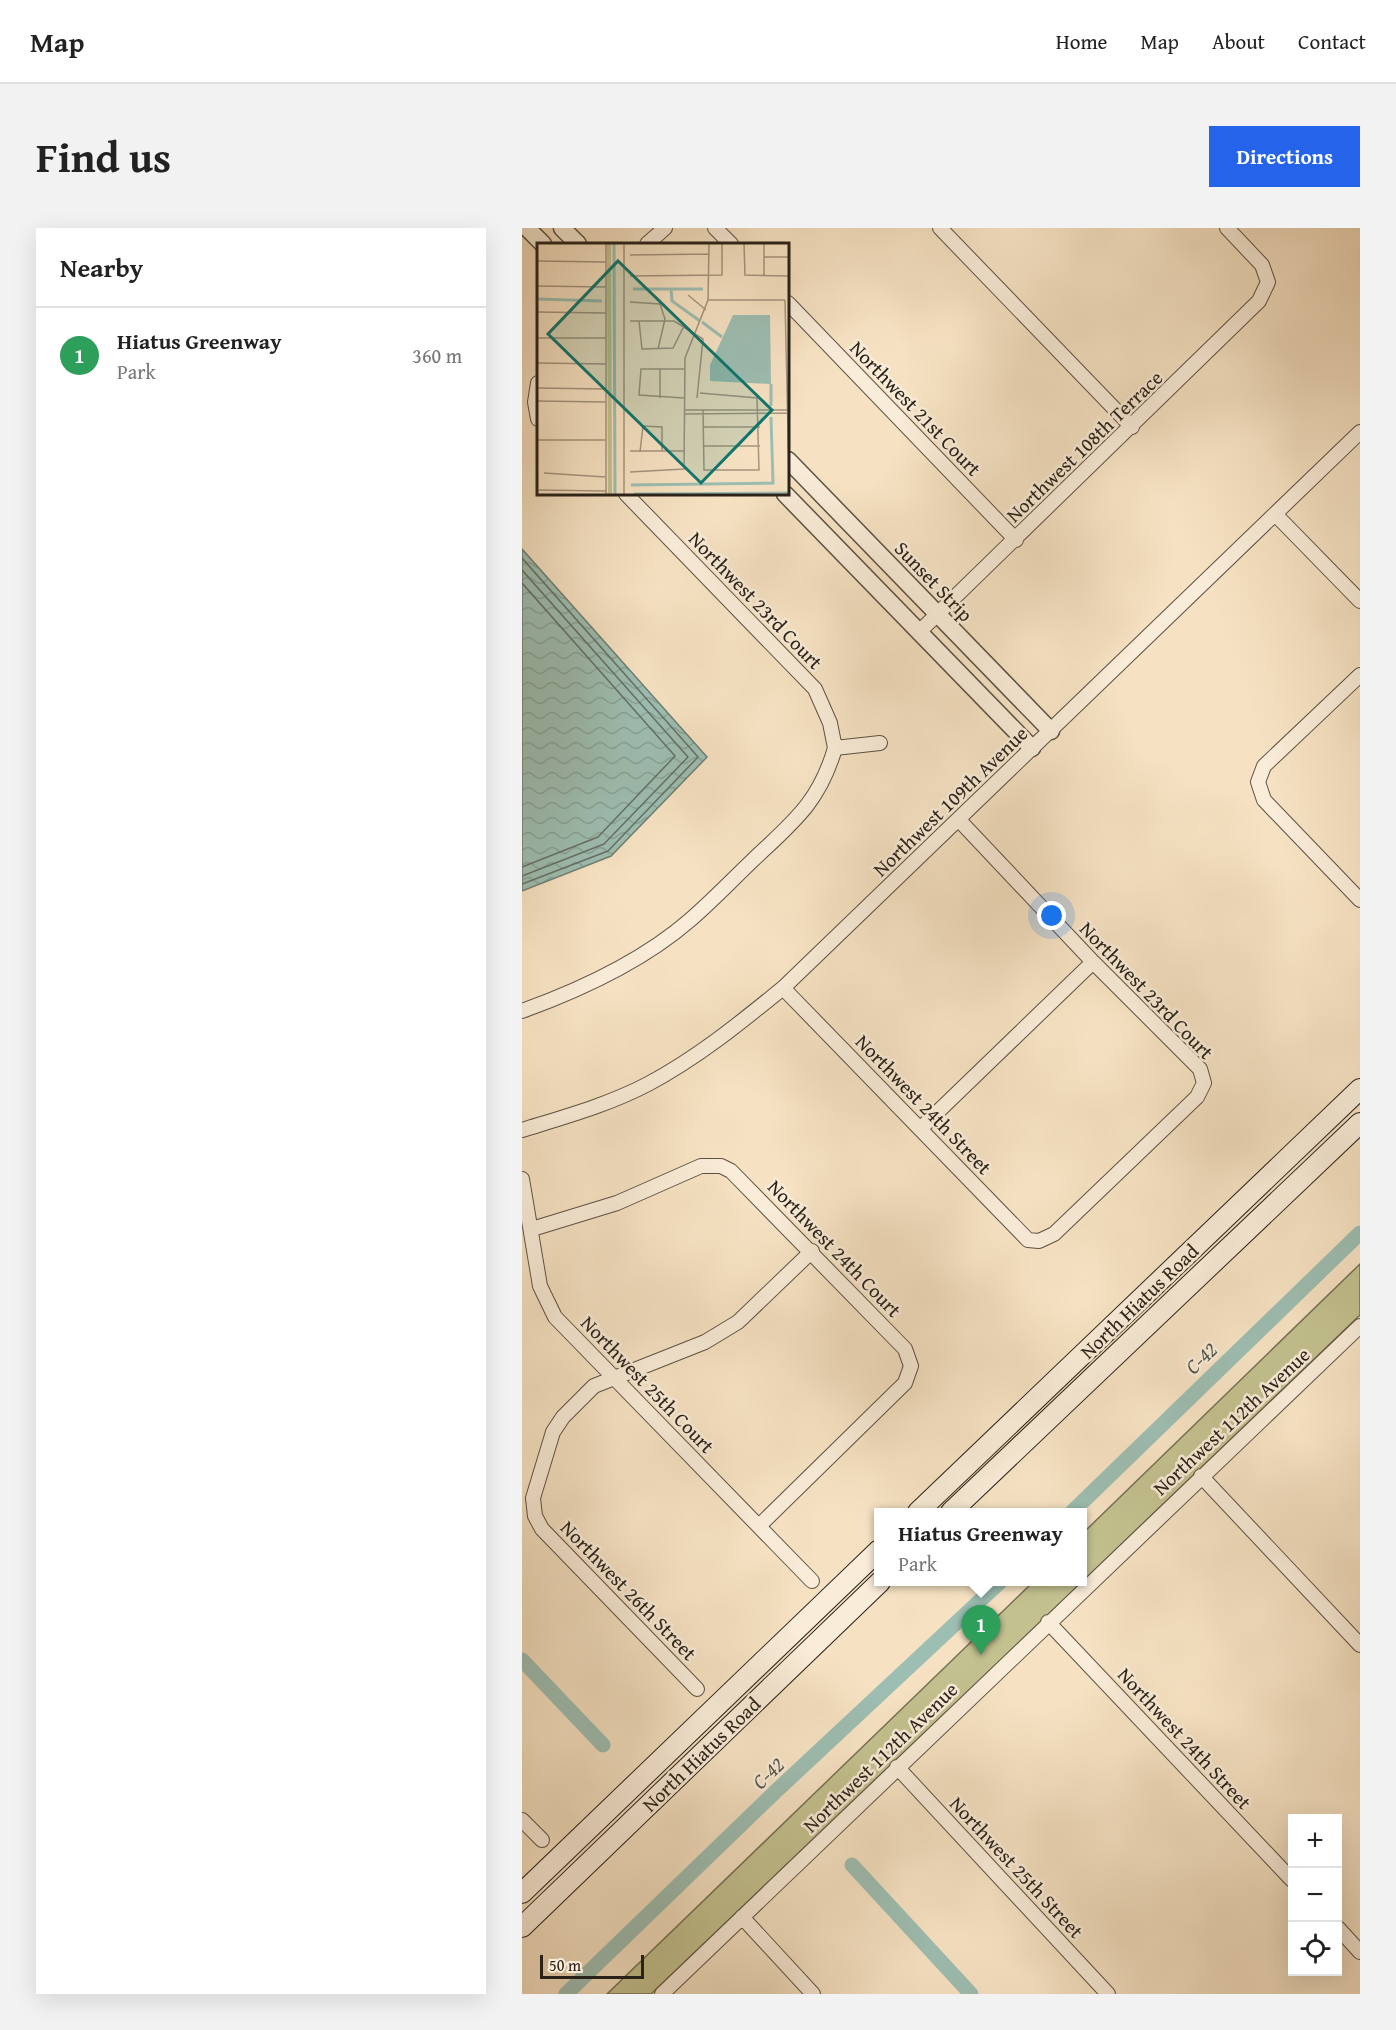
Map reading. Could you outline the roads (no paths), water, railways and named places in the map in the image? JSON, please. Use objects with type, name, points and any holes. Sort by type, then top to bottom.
[{"type":"main road","name":"North Hiatus Road","points":[[922,1508],[1360,1089]]},
{"type":"main road","name":"North Hiatus Road","points":[[955,1508],[1360,1123]]},
{"type":"main road","name":"North Hiatus Road","points":[[522,1893],[874,1555]]},
{"type":"main road","name":"North Hiatus Road","points":[[522,1927],[875,1586]]},
{"type":"street","points":[[527,228],[542,243]]},
{"type":"street","points":[[562,228],[577,243]]},
{"type":"street","points":[[648,243],[665,228]]},
{"type":"street","points":[[715,228],[730,243]]},
{"type":"street","points":[[940,228],[1132,427]]},
{"type":"street","name":"Northwest 108th Terrace","points":[[919,632],[1259,301],[1268,282],[1262,265],[1227,228]]},
{"type":"street","name":"Northwest 21st Court","points":[[789,304],[1016,540]]},
{"type":"street","points":[[537,389],[535,402],[537,413]]},
{"type":"street","name":"Northwest 109th Avenue","points":[[522,1130],[580,1112],[647,1084],[716,1041],[783,988],[1360,432]]},
{"type":"street","name":"Sunset Strip","points":[[789,461],[1051,731]]},
{"type":"street","name":"Northwest 23rd Court","points":[[627,495],[815,689],[830,723],[835,748]]},
{"type":"street","points":[[785,495],[1032,748]]},
{"type":"street","points":[[1275,514],[1360,601]]},
{"type":"street","points":[[1360,675],[1264,766],[1258,782],[1264,800],[1360,900]]},
{"type":"street","points":[[522,1011],[557,998],[639,957],[689,921],[807,809],[827,777],[835,748],[880,743]]},
{"type":"street","name":"Northwest 23rd Court","points":[[959,820],[1093,962],[1200,1069],[1204,1083],[1197,1097],[1180,1114],[1054,1234],[1039,1241]]},
{"type":"street","points":[[921,1128],[1093,962]]},
{"type":"street","name":"Northwest 24th Street","points":[[783,988],[1028,1240],[1039,1241]]},
{"type":"street","name":"Northwest 24th Court","points":[[532,1229],[617,1203],[701,1166],[721,1166],[731,1171],[812,1251],[905,1349],[911,1366],[905,1383],[759,1526]]},
{"type":"street","name":"Northwest 25th Court","points":[[522,1179],[540,1286],[555,1317],[812,1581]]},
{"type":"street","points":[[612,1376],[705,1342],[738,1322],[812,1251]]},
{"type":"street","name":"Northwest 112th Avenue","points":[[1087,1585],[1358,1332]]},
{"type":"street","name":"Northwest 26th Street","points":[[612,1376],[594,1386],[553,1432],[533,1498],[535,1516],[542,1529],[697,1689]]},
{"type":"street","points":[[1201,1476],[1360,1645]]},
{"type":"street","name":"Northwest 112th Avenue","points":[[662,1994],[1086,1586]]},
{"type":"street","name":"Northwest 24th Street","points":[[1048,1622],[1288,1875]]},
{"type":"street","name":"Northwest 25th Street","points":[[897,1767],[1108,1994]]},
{"type":"street","points":[[522,1820],[542,1840]]},
{"type":"street","points":[[742,1917],[813,1994]]},
{"type":"street","points":[[1342,1932],[1360,1952]]},
{"type":"water","points":[[522,549],[707,757],[611,856],[522,891]]},
{"type":"waterway","name":"C-42","points":[[1076,1508],[1360,1233]]},
{"type":"waterway","name":"C-42","points":[[566,1994],[774,1793],[996,1586]]},
{"type":"waterway","points":[[522,1660],[603,1745]]},
{"type":"waterway","points":[[852,1865],[971,1994]]},
{"type":"place","name":"Hiatus Greenway","points":[[981,1655]]}]
